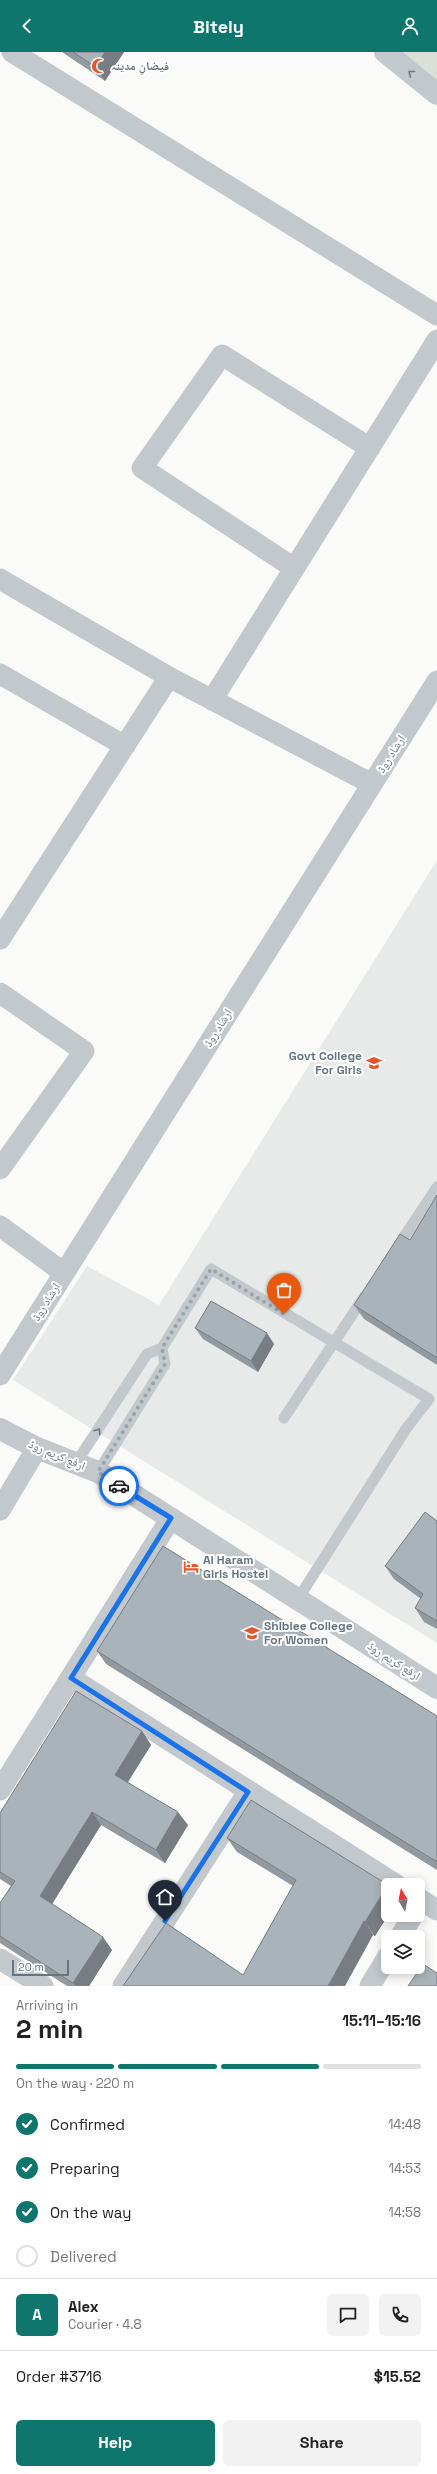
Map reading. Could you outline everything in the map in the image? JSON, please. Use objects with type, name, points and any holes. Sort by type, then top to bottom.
[{"type":"street","points":[[12,52],[437,315]]},
{"type":"street","points":[[386,52],[437,94]]},
{"type":"street","points":[[212,700],[437,340]]},
{"type":"street","points":[[294,568],[142,468],[222,355],[370,448]]},
{"type":"street","points":[[0,579],[169,677],[372,784]]},
{"type":"street","points":[[0,674],[125,746]]},
{"type":"street","points":[[0,939],[169,677]]},
{"type":"street","name":"ارشاد روڈ","points":[[0,1375],[437,681]]},
{"type":"street","points":[[0,993],[84,1051],[0,1169]]},
{"type":"street","points":[[0,1226],[64,1272]]},
{"type":"street","name":"ارفع کریم روڈ","points":[[0,1429],[37,1448],[98,1472],[437,1688]]},
{"type":"street","points":[[0,1510],[37,1448]]},
{"type":"street","points":[[0,1790],[171,1518]]},
{"type":"street","points":[[71,1678],[248,1792],[386,1878]]},
{"type":"street","points":[[123,1986],[248,1792]]},
{"type":"street","points":[[0,1959],[43,1986]]},
{"type":"street","points":[[370,1986],[381,1968]]},
{"type":"lane","points":[[390,1259],[437,1187]]},
{"type":"lane","points":[[76,1464],[147,1354],[162,1348],[211,1269],[334,1344],[433,1401],[406,1428],[298,1599]]},
{"type":"lane","points":[[284,1418],[372,1285]]},
{"type":"lane","points":[[98,1472],[165,1364],[162,1348]]},
{"type":"shaded area","points":[[400,52],[437,52],[437,82]]},
{"type":"shaded area","name":"Govt College For Girls","points":[[437,860],[437,1643],[13,1380],[87,1266],[159,1305]]},
{"type":"building","points":[[73,52],[105,52],[96,67]]},
{"type":"building","points":[[437,1195],[437,1358],[354,1305],[400,1234],[410,1240]]},
{"type":"building","points":[[211,1301],[267,1333],[251,1361],[195,1328]]},
{"type":"building","points":[[425,1512],[437,1521],[437,1621],[415,1608],[423,1594],[385,1566]]},
{"type":"building","points":[[163,1546],[437,1716],[437,1862],[97,1651]]},
{"type":"building","points":[[76,1691],[142,1731],[115,1775],[178,1812],[156,1850],[92,1812],[40,1896],[103,1937],[73,1983],[0,1936],[0,1903],[15,1881],[0,1872],[0,1813]]},
{"type":"building","points":[[251,1800],[381,1881],[381,1896],[365,1922],[364,1921],[328,1986],[123,1986],[166,1923],[243,1975],[296,1880],[227,1838]]},
{"type":"building","points":[[425,1965],[437,1973],[437,1986],[408,1986],[416,1974],[425,1974]]},
{"type":"way so far","points":[[119,1486],[98,1472],[165,1364],[162,1348],[211,1269],[284,1314]]},
{"type":"place","name":"فیضانِ مدینہ","points":[[99,66]]},
{"type":"place","name":"Govt College For Girls","points":[[374,1063]]},
{"type":"place","name":"Al Haram Girls Hostel","points":[[191,1567]]},
{"type":"place","name":"Shiblee College For Women","points":[[252,1633]]},
{"type":"route","points":[[119,1486],[171,1518],[71,1678],[248,1792],[165,1921]]}]
